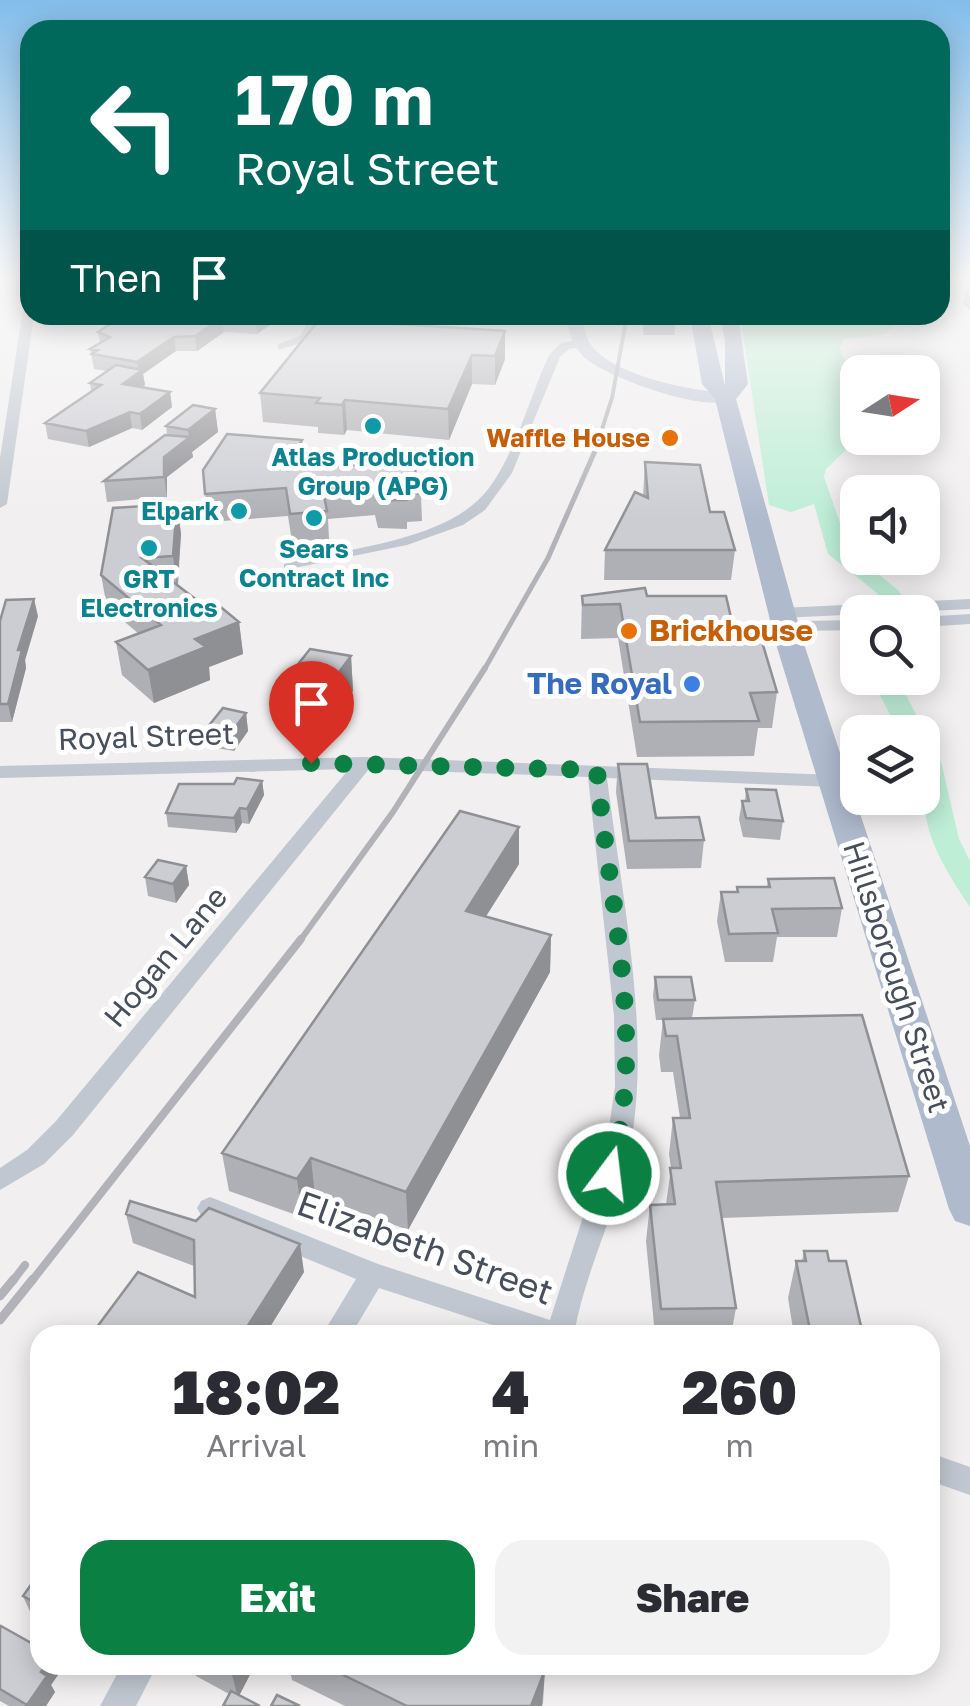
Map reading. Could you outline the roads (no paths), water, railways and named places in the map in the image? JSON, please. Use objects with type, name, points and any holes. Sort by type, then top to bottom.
[{"type":"main road","name":"Hillsborough Street","points":[[708,360],[712,384],[726,398],[783,619],[970,1209]]},
{"type":"main road","name":"Hillsborough Street","points":[[726,398],[738,384],[736,360]]},
{"type":"street","points":[[0,504],[22,360]]},
{"type":"street","points":[[290,566],[429,533],[484,504],[501,479],[554,360]]},
{"type":"street","points":[[600,360],[631,376],[701,396],[726,398]]},
{"type":"street","points":[[783,619],[970,604]]},
{"type":"street","points":[[783,619],[840,624]]},
{"type":"street","points":[[940,621],[970,619]]},
{"type":"street","name":"Royal Street","points":[[0,772],[364,763],[834,781]]},
{"type":"street","name":"Hogan Lane","points":[[2,1180],[36,1158],[66,1129],[112,1066],[194,974],[364,763]]},
{"type":"street","points":[[563,1325],[619,1142],[627,1086],[625,1016],[597,770]]},
{"type":"street","name":"Elizabeth Street","points":[[210,1208],[373,1274],[529,1325]]},
{"type":"street","points":[[342,1325],[373,1274]]},
{"type":"street","points":[[940,1470],[970,1481]]},
{"type":"street","points":[[117,1706],[135,1675]]},
{"type":"railway","points":[[595,451],[612,398],[619,360]]},
{"type":"railway","points":[[484,670],[548,558],[595,451]]},
{"type":"railway","points":[[299,942],[393,812],[485,668]]},
{"type":"railway","points":[[31,1282],[301,939]]},
{"type":"railway","points":[[12,1282],[25,1265]]},
{"type":"railway","points":[[0,1296],[14,1279]]},
{"type":"railway","points":[[0,1320],[33,1279]]},
{"type":"place","name":"Atlas Production Group (APG)","points":[[373,426]]},
{"type":"place","name":"Waffle House","points":[[670,438]]},
{"type":"place","name":"Elpark","points":[[239,511]]},
{"type":"place","name":"Sears Contract Inc","points":[[314,518]]},
{"type":"place","name":"GRT Electronics","points":[[149,548]]},
{"type":"place","name":"Brickhouse","points":[[629,631]]},
{"type":"place","name":"The Royal","points":[[692,684]]}]
